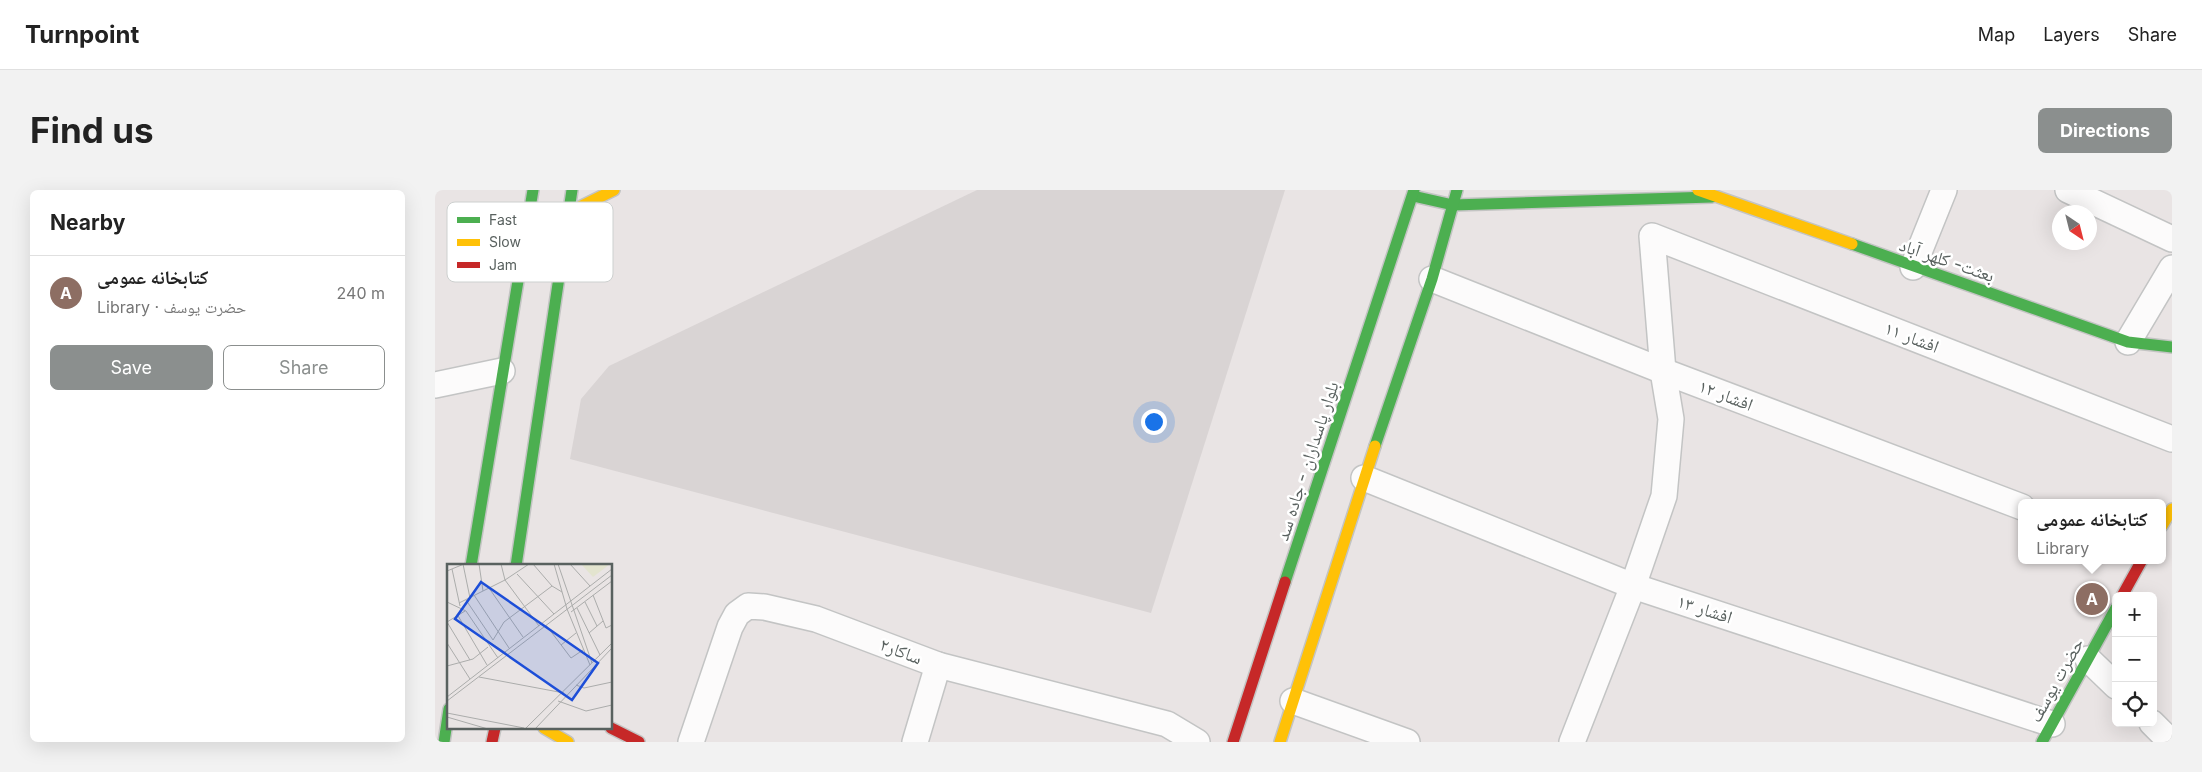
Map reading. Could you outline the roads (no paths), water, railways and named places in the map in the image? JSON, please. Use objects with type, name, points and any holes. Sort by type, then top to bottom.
[{"type":"main road","points":[[588,202],[614,190]]},
{"type":"main road","points":[[1280,742],[1364,478],[1432,279],[1457,190]]},
{"type":"main road","points":[[1698,190],[1712,197]]},
{"type":"main road","points":[[1413,193],[1453,205],[1712,197]]},
{"type":"main road","name":"بلوار پاسداران - جاده سد","points":[[1233,742],[1413,193]]},
{"type":"main road","name":"بعثت- کلهر آباد","points":[[1712,197],[2128,342],[2172,347]]},
{"type":"main road","points":[[471,564],[517,282]]},
{"type":"main road","points":[[517,564],[559,282]]},
{"type":"main road","points":[[2125,592],[2140,564]]},
{"type":"main road","name":"حضرت یوسف","points":[[2047,733],[2112,615]]},
{"type":"main road","points":[[444,742],[447,722]]},
{"type":"main road","points":[[613,729],[639,742]]},
{"type":"main road","points":[[547,730],[568,742]]},
{"type":"street","points":[[1913,267],[1944,190]]},
{"type":"street","points":[[2069,190],[2172,239]]},
{"type":"street","name":"افشار ۱۱","points":[[1663,371],[1652,236],[2172,439]]},
{"type":"street","points":[[2128,342],[2172,268]]},
{"type":"street","name":"افشار ۱۲","points":[[1432,279],[1663,371],[2018,505]]},
{"type":"street","points":[[435,385],[502,371]]},
{"type":"street","points":[[1572,742],[1633,586],[1664,496],[1671,419],[1663,371]]},
{"type":"street","name":"افشار ۱۳","points":[[1364,478],[1633,586],[2047,733]]},
{"type":"street","name":"ساکار۲","points":[[691,742],[730,627],[737,614],[748,606],[764,607],[816,619],[938,665],[1167,724],[1197,742]]},
{"type":"street","points":[[2088,659],[2112,682]]},
{"type":"street","points":[[915,742],[938,665]]},
{"type":"street","points":[[1293,701],[1407,742]]},
{"type":"street","points":[[2156,727],[2171,742]]},
{"type":"place","name":"کتابخانه عمومی","points":[[2092,599]]}]
